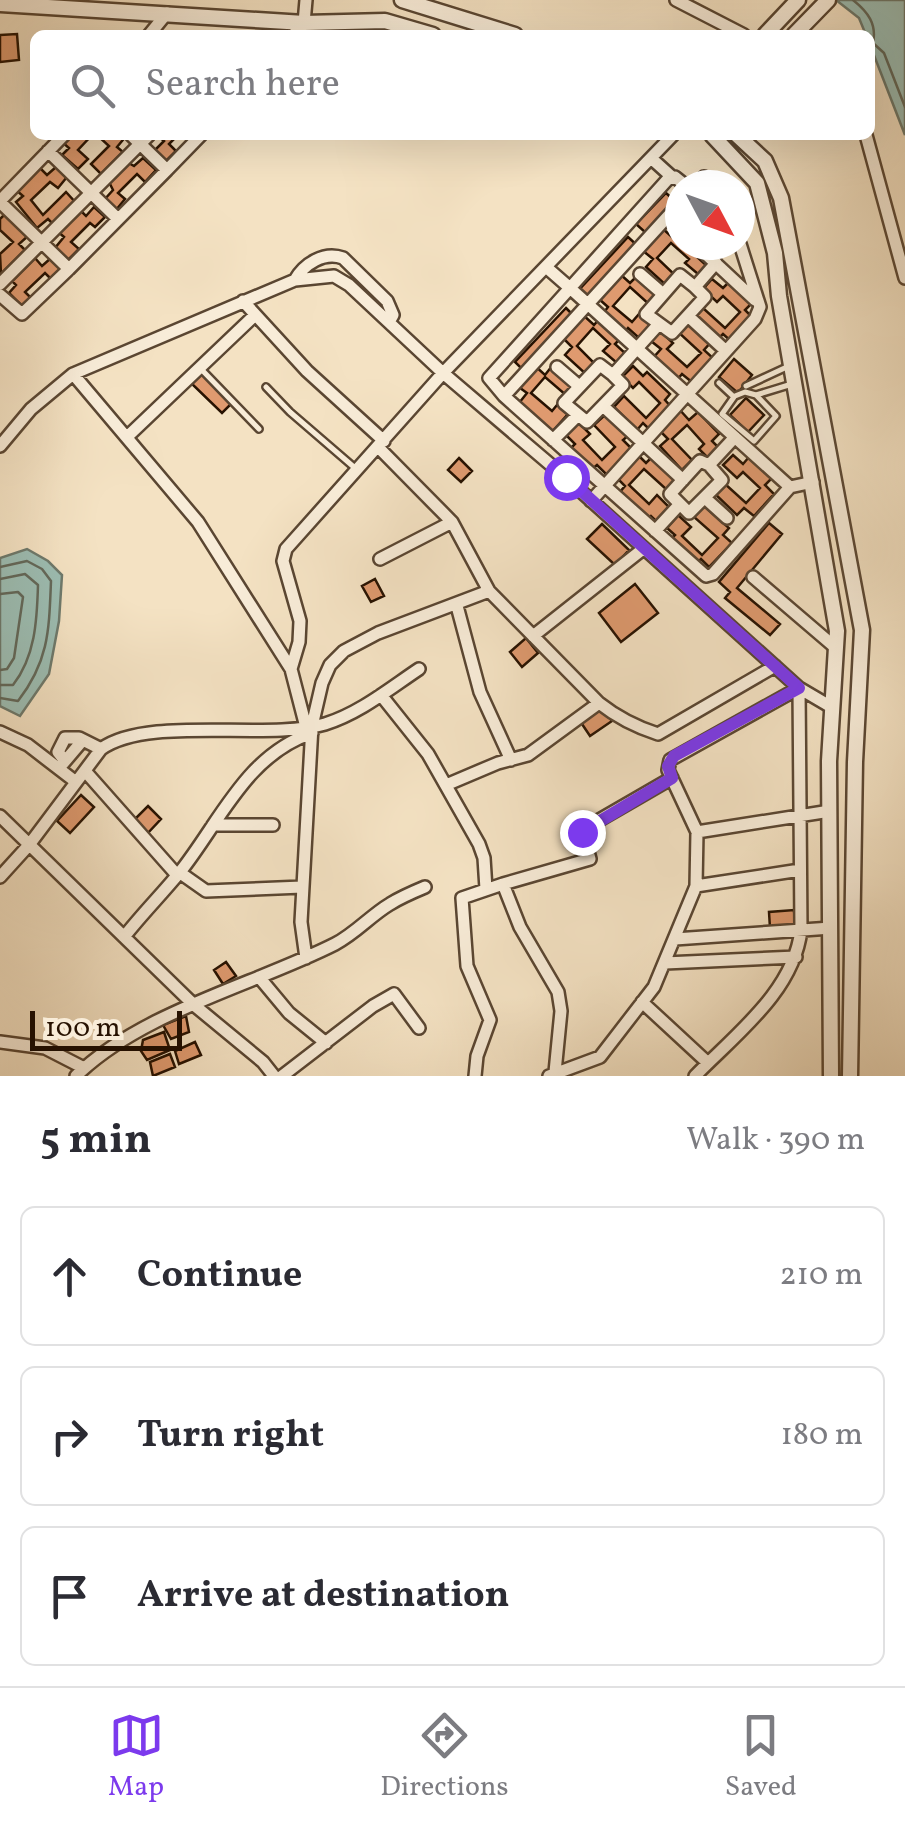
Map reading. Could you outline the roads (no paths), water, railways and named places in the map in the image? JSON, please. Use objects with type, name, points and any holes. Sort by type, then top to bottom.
[{"type":"street","points":[[299,29],[306,0]]},
{"type":"street","points":[[402,0],[499,30]]},
{"type":"street","points":[[676,0],[734,30]]},
{"type":"street","points":[[770,30],[798,0]]},
{"type":"street","points":[[799,30],[828,0]]},
{"type":"street","points":[[0,4],[167,13],[299,29],[385,21],[416,30]]},
{"type":"street","points":[[153,30],[167,13]]},
{"type":"street","points":[[59,140],[0,202],[68,269]]},
{"type":"street","points":[[0,284],[138,140]]},
{"type":"street","points":[[142,140],[166,170]]},
{"type":"street","points":[[0,295],[22,314],[196,140]]},
{"type":"street","points":[[291,668],[300,621],[283,554],[444,373],[668,140]]},
{"type":"street","points":[[717,140],[757,183],[775,253],[836,632],[830,811],[831,1076]]},
{"type":"street","points":[[742,140],[765,162],[781,198],[862,630],[855,762],[850,1076]]},
{"type":"street","points":[[867,140],[905,278]]},
{"type":"street","points":[[48,151],[118,219]]},
{"type":"street","points":[[651,158],[665,171]]},
{"type":"street","points":[[665,185],[489,378],[655,532],[710,576],[790,487],[812,482]]},
{"type":"street","points":[[504,396],[665,220]]},
{"type":"street","points":[[295,280],[314,261],[335,255],[343,258],[388,301],[393,314],[389,322]]},
{"type":"street","points":[[713,260],[758,308],[782,312]]},
{"type":"street","points":[[744,260],[758,308]]},
{"type":"street","points":[[695,287],[716,263]]},
{"type":"street","points":[[546,266],[790,487]]},
{"type":"street","points":[[640,274],[662,294]]},
{"type":"street","points":[[680,275],[705,297],[669,334],[646,313],[662,294],[680,275]]},
{"type":"street","points":[[0,446],[30,409],[73,374],[295,280],[334,276],[342,279],[799,688],[832,708]]},
{"type":"street","points":[[242,301],[452,522],[489,591],[600,703],[624,722],[639,724],[658,734],[774,666]]},
{"type":"street","points":[[591,500],[726,351],[758,308]]},
{"type":"street","points":[[126,437],[255,315]]},
{"type":"street","points":[[688,316],[726,351]]},
{"type":"street","points":[[613,375],[658,325]]},
{"type":"street","points":[[600,365],[623,386],[588,422],[564,402],[579,386],[600,365]]},
{"type":"street","points":[[558,367],[579,386]]},
{"type":"street","points":[[73,374],[214,544],[291,668],[310,729]]},
{"type":"street","points":[[603,406],[684,480]]},
{"type":"street","points":[[554,440],[578,415]]},
{"type":"street","points":[[710,465],[734,437]]},
{"type":"street","points":[[702,460],[722,478],[690,514],[670,494],[684,480],[702,460]]},
{"type":"street","points":[[705,498],[727,518]]},
{"type":"street","points":[[655,532],[679,505]]},
{"type":"street","points":[[380,559],[452,522]]},
{"type":"street","points":[[532,636],[643,549]]},
{"type":"street","points":[[753,577],[836,648]]},
{"type":"street","points":[[306,958],[300,922],[310,729],[330,665],[344,651],[378,633],[489,591]]},
{"type":"street","points":[[456,606],[480,692],[511,760]]},
{"type":"street","points":[[124,937],[178,873],[253,771],[310,729],[356,711],[419,670]]},
{"type":"street","points":[[503,884],[520,927],[558,992],[561,1011],[552,1074],[600,1057],[642,1002],[665,963],[696,886],[697,832],[668,766],[674,756],[799,688]]},
{"type":"street","points":[[695,1076],[781,984],[796,957],[800,930],[799,688]]},
{"type":"street","points":[[380,695],[428,754],[479,844],[486,889]]},
{"type":"street","points":[[446,785],[536,750],[600,703]]},
{"type":"street","points":[[0,877],[30,845],[102,749],[122,738],[310,729]]},
{"type":"street","points":[[0,732],[62,765],[76,782]]},
{"type":"street","points":[[62,765],[58,752],[61,741],[70,737],[102,749]]},
{"type":"street","points":[[85,770],[178,873],[206,891],[302,887]]},
{"type":"street","points":[[475,1076],[477,1056],[490,1020],[467,966],[463,896],[590,859],[582,830],[672,778]]},
{"type":"street","points":[[697,832],[830,811]]},
{"type":"street","points":[[0,816],[194,1005],[263,1062],[274,1076]]},
{"type":"street","points":[[213,825],[273,825]]},
{"type":"street","points":[[696,886],[800,870]]},
{"type":"street","points":[[0,1042],[44,1048],[80,1072],[123,1040],[350,936],[389,904],[425,886]]},
{"type":"street","points":[[675,939],[831,928]]},
{"type":"street","points":[[665,963],[796,957]]},
{"type":"street","points":[[259,978],[289,1014],[326,1042]]},
{"type":"street","points":[[282,1076],[394,994],[419,1028]]},
{"type":"street","points":[[642,1002],[708,1063]]},
{"type":"lane","points":[[746,386],[792,364]]},
{"type":"lane","points":[[200,368],[259,429]]},
{"type":"lane","points":[[718,383],[734,397]]},
{"type":"lane","points":[[756,394],[776,418],[754,441],[722,414],[734,397],[795,383]]},
{"type":"lane","points":[[266,387],[358,470]]},
{"type":"water","points":[[836,0],[905,0],[905,135],[875,58],[875,30],[864,30],[859,18]]},
{"type":"water","points":[[27,549],[62,575],[59,621],[49,674],[20,716],[0,706],[0,558]]}]
